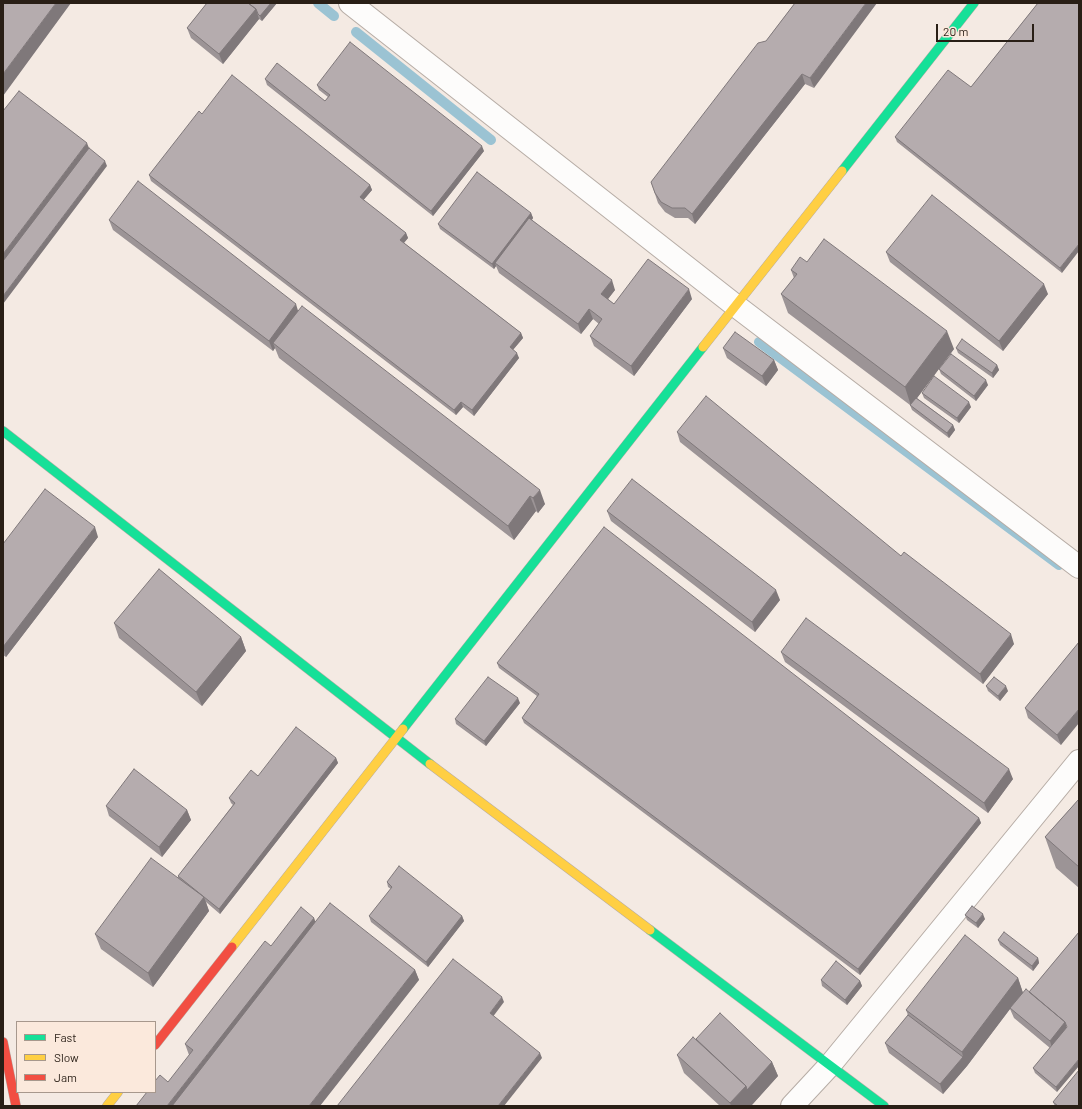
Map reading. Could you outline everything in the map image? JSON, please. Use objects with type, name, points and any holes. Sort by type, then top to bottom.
[{"type":"street","points":[[350,3],[736,306],[1079,567]]},
{"type":"street","points":[[156,1044],[974,3]]},
{"type":"street","points":[[3,431],[396,739],[884,1106]]},
{"type":"street","points":[[792,1106],[830,1064],[1079,761]]},
{"type":"street","points":[[3,1042],[16,1106]]},
{"type":"street","points":[[107,1106],[117,1093]]},
{"type":"building","points":[[3,3],[56,3],[3,74]]},
{"type":"building","points":[[207,3],[248,3],[256,9],[219,54],[187,28]]},
{"type":"building","points":[[248,3],[271,3],[260,16],[256,9]]},
{"type":"building","points":[[795,3],[866,3],[810,78],[802,74],[692,214],[685,208],[672,208],[661,202],[655,193],[651,182],[758,43],[766,41]]},
{"type":"building","points":[[1038,3],[1079,3],[1079,244],[1060,268],[895,137],[948,70],[971,87]]},
{"type":"building","points":[[350,42],[482,146],[431,211],[265,79],[277,63],[325,101],[330,95],[317,85]]},
{"type":"building","points":[[232,75],[370,185],[360,197],[406,233],[400,240],[521,333],[510,347],[517,353],[472,410],[461,402],[454,410],[149,175],[199,111],[202,114]]},
{"type":"building","points":[[19,91],[87,143],[3,254],[3,111]]},
{"type":"building","points":[[89,148],[105,161],[3,296],[3,261]]},
{"type":"building","points":[[477,172],[531,213],[492,264],[438,224]]},
{"type":"building","points":[[138,181],[296,304],[269,341],[109,220]]},
{"type":"building","points":[[932,195],[1044,284],[999,341],[886,252]]},
{"type":"building","points":[[529,218],[612,280],[601,294],[614,304],[648,259],[689,289],[631,366],[590,336],[602,319],[589,309],[578,324],[495,263]]},
{"type":"building","points":[[824,239],[947,331],[905,387],[781,294],[797,274],[791,270],[800,257],[807,262]]},
{"type":"building","points":[[302,306],[540,490],[533,498],[530,496],[508,526],[273,343]]},
{"type":"building","points":[[735,332],[774,360],[762,376],[723,348]]},
{"type":"building","points":[[962,339],[997,365],[992,373],[956,348]]},
{"type":"building","points":[[951,354],[986,380],[974,396],[939,369]]},
{"type":"building","points":[[934,376],[969,402],[957,418],[922,393]]},
{"type":"building","points":[[706,396],[901,556],[904,552],[1011,634],[980,674],[677,432]]},
{"type":"building","points":[[916,398],[953,425],[947,433],[910,405]]},
{"type":"building","points":[[632,479],[776,590],[752,622],[607,511]]},
{"type":"building","points":[[45,489],[95,527],[3,647],[3,544]]},
{"type":"building","points":[[604,527],[979,818],[858,969],[522,718],[539,694],[497,663]]},
{"type":"building","points":[[159,569],[241,637],[196,692],[114,623]]},
{"type":"building","points":[[806,618],[1009,769],[984,803],[781,652]]},
{"type":"building","points":[[1079,642],[1079,709],[1057,735],[1025,708]]},
{"type":"building","points":[[488,677],[518,698],[484,741],[455,719]]},
{"type":"building","points":[[994,677],[1006,686],[998,696],[986,686]]},
{"type":"building","points":[[296,727],[336,758],[219,909],[178,876],[235,803],[229,798],[251,770],[258,776]]},
{"type":"building","points":[[134,769],[187,810],[159,847],[106,806]]},
{"type":"building","points":[[1079,799],[1079,867],[1045,837]]},
{"type":"building","points":[[151,858],[204,897],[148,973],[95,934]]},
{"type":"building","points":[[399,866],[462,916],[426,962],[369,916],[392,887],[387,882]]},
{"type":"building","points":[[330,903],[415,970],[309,1106],[172,1106]]},
{"type":"building","points":[[972,906],[983,914],[976,923],[965,915]]},
{"type":"building","points":[[301,907],[314,918],[167,1106],[136,1106],[146,1093],[156,1093],[156,1080],[160,1075],[168,1082],[193,1050],[185,1044],[265,941],[271,946]]},
{"type":"building","points":[[1004,932],[1038,958],[1032,966],[998,940]]},
{"type":"building","points":[[1079,932],[1079,1059],[1056,1087],[1033,1068],[1067,1027],[1065,1022],[1029,992]]},
{"type":"building","points":[[965,935],[1018,978],[962,1052],[906,1010]]},
{"type":"building","points":[[453,959],[502,997],[490,1013],[540,1053],[498,1106],[337,1106]]},
{"type":"building","points":[[836,961],[860,981],[845,1000],[821,980]]},
{"type":"building","points":[[1026,989],[1065,1022],[1050,1041],[1010,1008]]},
{"type":"building","points":[[720,1013],[772,1062],[747,1090],[746,1086],[696,1039]]},
{"type":"building","points":[[908,1015],[963,1057],[940,1084],[885,1043]]},
{"type":"building","points":[[693,1037],[746,1086],[730,1103],[677,1055]]},
{"type":"building","points":[[1079,1070],[1079,1106],[1058,1106],[1053,1102]]},
{"type":"waterway","points":[[318,3],[334,16]]},
{"type":"waterway","points":[[356,32],[491,140]]},
{"type":"waterway","points":[[759,342],[1059,565]]},
{"type":"traffic: fast","points":[[842,171],[974,3]]},
{"type":"traffic: fast","points":[[403,729],[703,347]]},
{"type":"traffic: fast","points":[[3,431],[430,764]]},
{"type":"traffic: fast","points":[[650,930],[884,1106]]},
{"type":"traffic: slow","points":[[703,347],[842,171]]},
{"type":"traffic: slow","points":[[232,947],[403,729]]},
{"type":"traffic: slow","points":[[430,764],[650,930]]},
{"type":"traffic: slow","points":[[107,1106],[117,1093]]},
{"type":"traffic: jam","points":[[156,1044],[232,947]]},
{"type":"traffic: jam","points":[[3,1042],[16,1106]]}]
